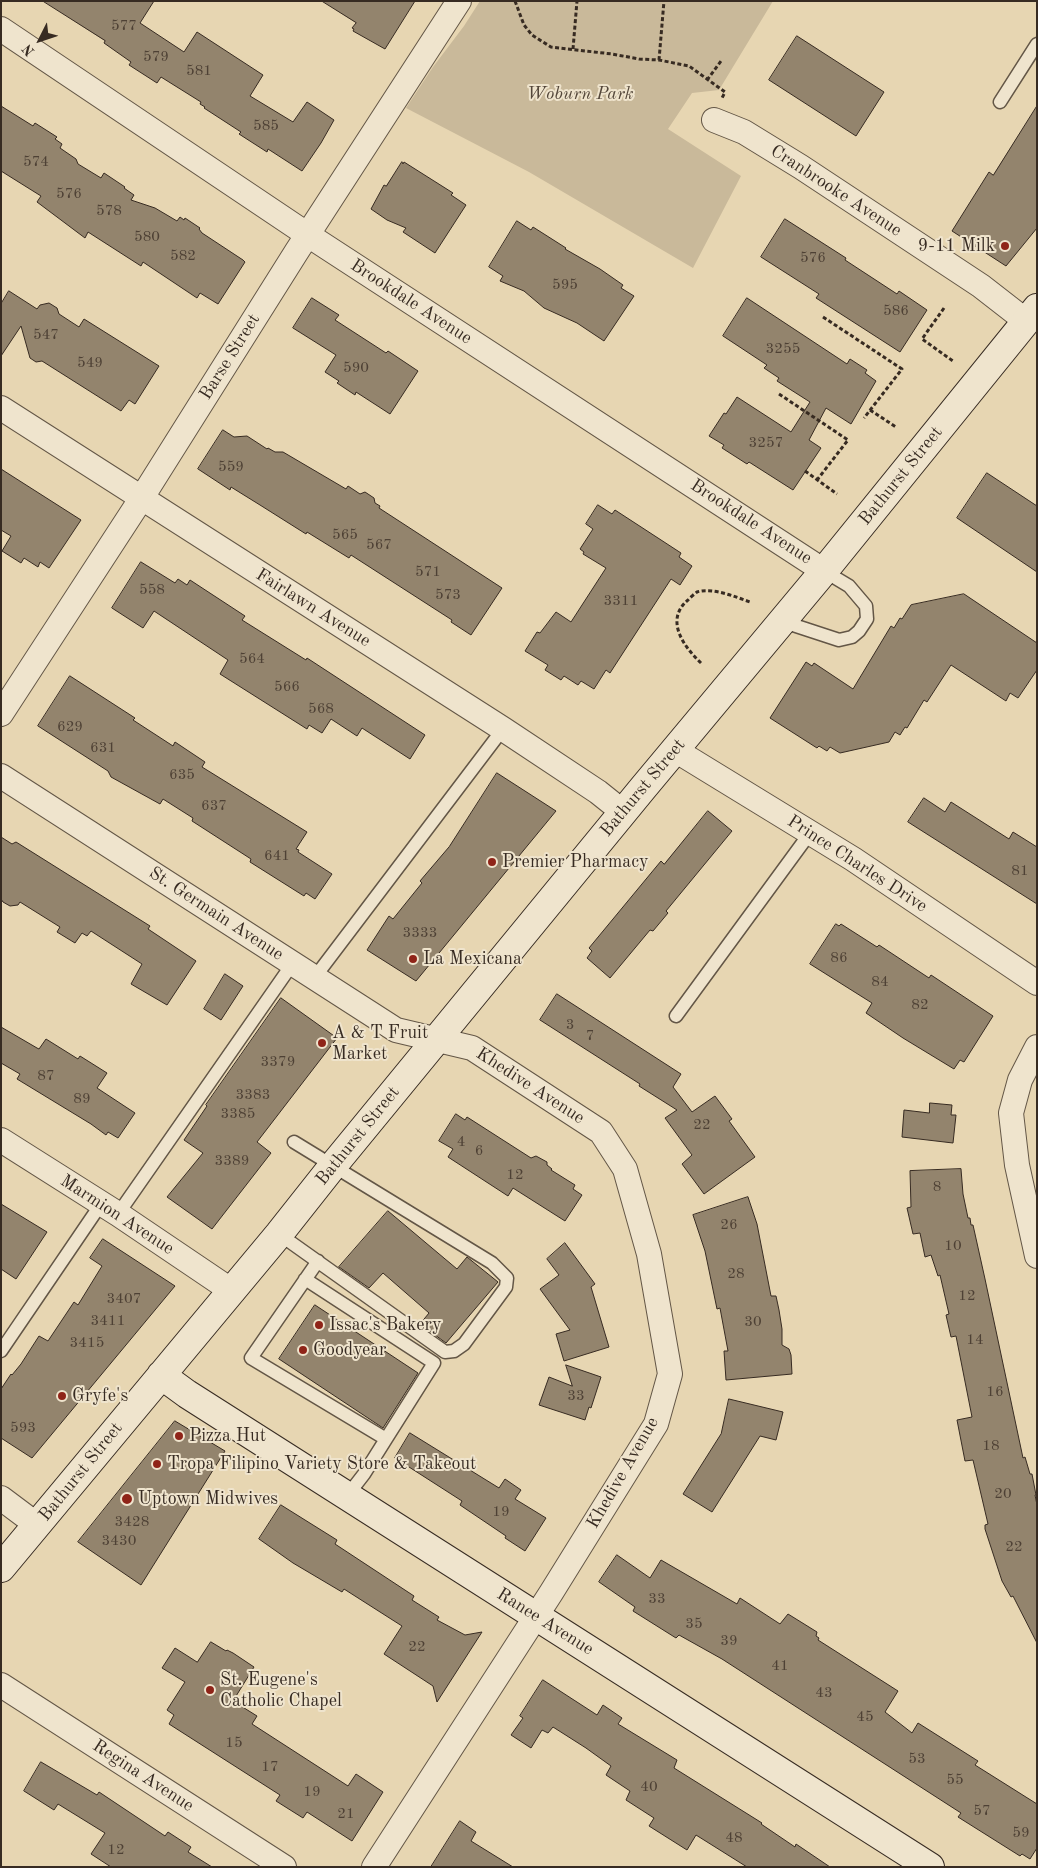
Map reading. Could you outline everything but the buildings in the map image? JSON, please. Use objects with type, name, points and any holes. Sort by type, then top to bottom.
[{"type":"main road","name":"Bathurst Street","points":[[1,1568],[279,1234],[436,1039],[824,571],[1031,315]]},
{"type":"main road","name":"Ranee Avenue","points":[[161,1375],[187,1394],[930,1867]]},
{"type":"street","name":"Barse Street","points":[[1,714],[141,499],[459,1]]},
{"type":"street","name":"Brookdale Avenue","points":[[1,29],[308,235],[824,571]]},
{"type":"street","name":"Cranbrooke Avenue","points":[[714,120],[744,132],[982,286],[1031,315]]},
{"type":"street","name":"Fairlawn Avenue","points":[[1,408],[503,729],[598,792],[623,812]]},
{"type":"street","name":"Prince Charles Drive","points":[[675,750],[852,859],[1037,983]]},
{"type":"street","name":"St. Germain Avenue","points":[[1,776],[396,1030],[436,1039]]},
{"type":"street","name":"Khedive Avenue","points":[[374,1867],[536,1616],[656,1424],[670,1374],[649,1254],[625,1169],[601,1132],[472,1048],[436,1039]]},
{"type":"street","points":[[1037,1046],[1020,1080],[1011,1113],[1017,1165],[1037,1256]]},
{"type":"street","name":"Marmion Avenue","points":[[1,1140],[232,1291]]},
{"type":"street","points":[[1,1498],[37,1525]]},
{"type":"street","name":"Regina Avenue","points":[[1,1685],[284,1867]]},
{"type":"lane","points":[[1000,102],[1037,44]]},
{"type":"lane","points":[[782,621],[839,640],[852,638],[859,632],[867,619],[866,606],[849,586],[824,571]]},
{"type":"lane","points":[[315,977],[503,729]]},
{"type":"lane","points":[[676,1016],[810,833]]},
{"type":"lane","points":[[1,1351],[293,962]]},
{"type":"lane","points":[[279,1234],[445,1352],[454,1352],[464,1344],[506,1287],[507,1278],[492,1263],[332,1167],[294,1142]]},
{"type":"lane","points":[[318,1261],[251,1358],[386,1439]]},
{"type":"lane","points":[[305,1279],[434,1363],[364,1474],[347,1496]]},
{"type":"path","points":[[515,1],[524,24],[532,35],[551,47],[659,60],[689,66],[725,92],[714,120]]},
{"type":"path","points":[[573,49],[578,1]]},
{"type":"path","points":[[659,60],[664,1]]},
{"type":"path","points":[[707,80],[721,61]]},
{"type":"path","points":[[944,308],[922,339],[953,361]]},
{"type":"path","points":[[822,317],[902,368],[864,418]]},
{"type":"path","points":[[779,394],[848,440],[818,480]]},
{"type":"path","points":[[870,410],[896,426]]},
{"type":"path","points":[[805,471],[837,494]]},
{"type":"path","points":[[701,663],[687,650],[676,628],[681,606],[696,592],[720,591],[750,602]]},
{"type":"green space","name":"Woburn Park","points":[[480,1],[773,1],[719,90],[692,93],[668,129],[741,176],[693,268],[529,172],[406,108]]},
{"type":"place","name":"9-11 Milk","points":[[1005,246]]},
{"type":"place","name":"Premier Pharmacy","points":[[492,862]]},
{"type":"place","name":"La Mexicana","points":[[413,959]]},
{"type":"place","name":"A & T Fruit Market","points":[[322,1043]]},
{"type":"place","name":"Issac's Bakery","points":[[319,1325]]},
{"type":"place","name":"Goodyear","points":[[303,1350]]},
{"type":"place","name":"Gryfe's","points":[[62,1396]]},
{"type":"place","name":"Pizza Hut","points":[[179,1436]]},
{"type":"place","name":"Tropa Filipino Variety Store & Takeout","points":[[157,1464]]},
{"type":"place","name":"Uptown Midwives","points":[[127,1499]]},
{"type":"place","name":"St. Eugene's Catholic Chapel","points":[[210,1690]]}]
